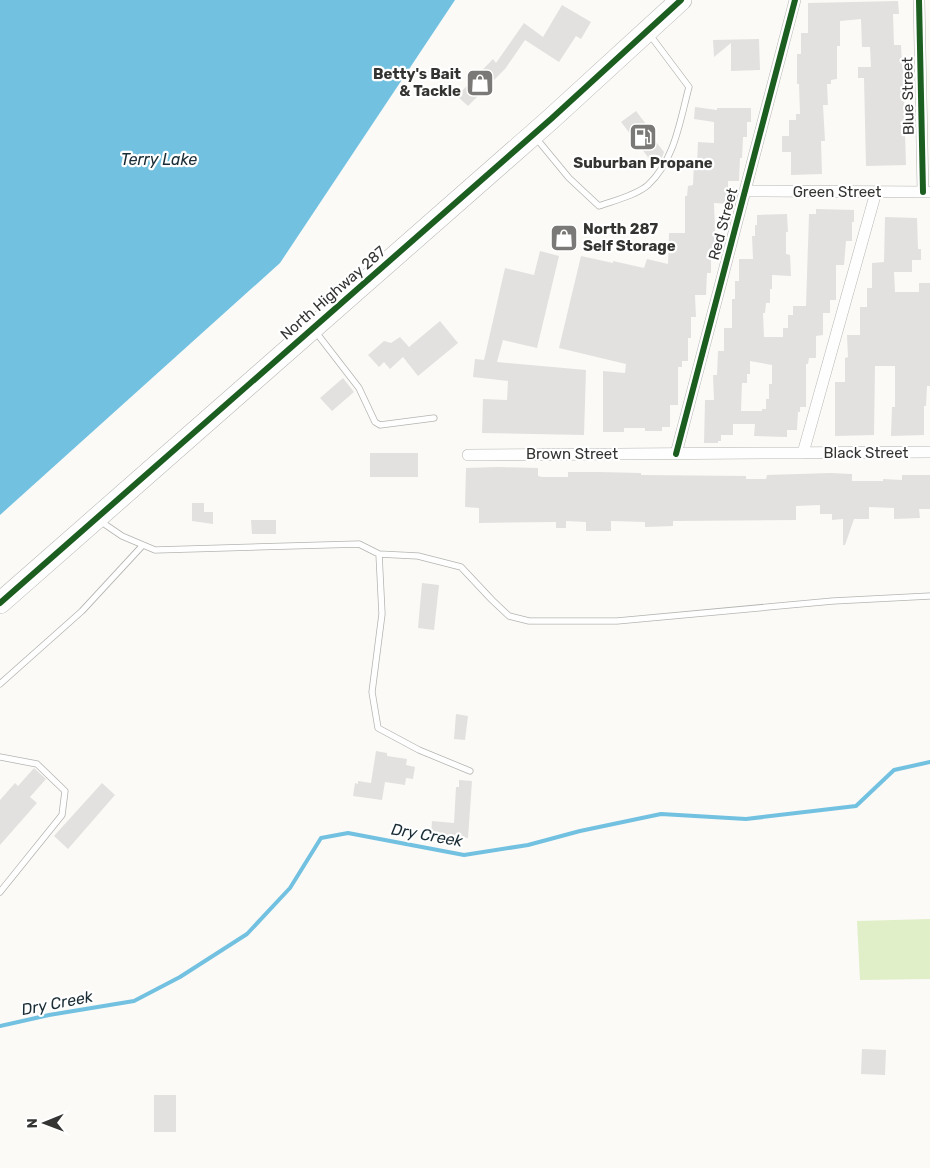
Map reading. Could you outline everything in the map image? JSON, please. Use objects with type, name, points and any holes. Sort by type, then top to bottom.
[{"type":"highway","name":"North Highway 287","points":[[0,603],[533,135],[681,0]]},
{"type":"street","name":"Red Street","points":[[676,454],[795,0]]},
{"type":"street","name":"Blue Street","points":[[919,0],[925,70],[926,192]]},
{"type":"street","name":"Green Street","points":[[745,191],[926,192]]},
{"type":"street","points":[[803,453],[876,192]]},
{"type":"street","name":"Black Street","points":[[676,454],[930,452]]},
{"type":"street","name":"Brown Street","points":[[468,455],[676,454]]},
{"type":"lane","points":[[533,135],[568,178],[599,206],[626,197],[647,186],[668,159],[689,86],[647,31]]},
{"type":"lane","points":[[313,327],[358,388],[374,422],[380,425],[434,418]]},
{"type":"lane","points":[[97,518],[122,536],[155,550],[359,544],[378,554],[418,556],[461,566],[509,616],[529,621],[617,621],[833,601],[930,596]]},
{"type":"lane","points":[[1,682],[82,611],[143,545]]},
{"type":"lane","points":[[378,554],[382,614],[372,692],[378,728],[419,750],[470,771]]},
{"type":"lane","points":[[0,756],[37,764],[65,791],[62,815],[0,892]]},
{"type":"green space","points":[[930,919],[930,979],[860,980],[857,921]]},
{"type":"water","name":"Terry Lake","points":[[0,0],[455,0],[280,263],[0,515]]},
{"type":"building","points":[[898,1],[899,14],[893,14],[894,45],[901,45],[906,165],[866,166],[864,78],[858,78],[858,67],[871,67],[870,47],[862,47],[861,19],[840,21],[840,46],[837,46],[837,79],[831,80],[831,84],[827,84],[828,105],[823,105],[825,141],[821,141],[822,174],[791,175],[791,152],[782,152],[782,136],[789,136],[789,120],[796,120],[796,114],[800,114],[797,54],[801,54],[801,33],[808,33],[808,3]]},
{"type":"building","points":[[562,5],[591,22],[581,39],[576,36],[559,62],[525,40],[505,69],[468,106],[457,96],[493,59],[496,63],[524,23],[543,37]]},
{"type":"building","points":[[759,39],[760,70],[731,71],[731,43],[714,57],[713,40]]},
{"type":"building","points":[[695,107],[717,110],[717,108],[751,108],[751,122],[747,122],[747,137],[743,137],[739,181],[728,181],[728,204],[714,203],[715,229],[714,252],[711,252],[711,273],[707,273],[706,295],[695,295],[696,317],[691,317],[691,338],[688,338],[688,361],[682,361],[682,367],[678,367],[678,405],[670,405],[670,427],[662,427],[662,431],[645,431],[645,428],[624,428],[624,432],[603,432],[603,371],[625,373],[626,364],[559,348],[581,256],[644,268],[647,259],[668,264],[669,233],[685,233],[685,196],[687,196],[688,186],[693,185],[694,164],[697,164],[698,142],[714,143],[714,122],[694,119]]},
{"type":"building","name":"Suburban Propane","points":[[636,111],[655,136],[653,138],[664,152],[660,163],[655,159],[651,161],[621,122]]},
{"type":"building","points":[[816,209],[854,210],[854,222],[852,222],[852,241],[846,241],[844,265],[836,265],[836,300],[830,300],[830,313],[823,313],[823,335],[816,336],[816,358],[809,358],[808,364],[806,364],[806,407],[800,407],[800,412],[798,412],[797,430],[787,430],[787,437],[754,436],[755,424],[733,424],[733,435],[721,435],[721,441],[718,441],[718,443],[704,443],[705,400],[714,400],[713,375],[717,375],[718,351],[724,351],[724,328],[732,328],[732,299],[735,299],[735,281],[739,281],[739,259],[753,259],[752,236],[755,236],[757,215],[787,214],[786,254],[790,255],[791,276],[772,275],[770,303],[766,303],[765,313],[763,313],[764,337],[783,337],[783,328],[788,328],[788,315],[793,315],[793,306],[806,306],[809,214],[816,214]],"holes":[[[750,361],[772,365],[772,384],[769,384],[769,399],[766,399],[766,409],[762,409],[762,411],[741,411],[742,383],[747,383],[747,374],[750,374]]]},
{"type":"building","points":[[885,217],[917,218],[918,249],[921,249],[921,260],[912,260],[912,272],[894,272],[895,292],[919,292],[919,283],[930,283],[930,386],[927,386],[926,406],[924,406],[924,435],[891,436],[892,407],[895,407],[895,366],[875,366],[874,435],[835,436],[835,382],[845,382],[845,358],[848,357],[847,335],[860,335],[860,307],[867,307],[867,288],[872,288],[872,263],[884,262]]},
{"type":"building","points":[[540,251],[559,256],[537,348],[503,340],[497,362],[586,370],[584,435],[482,433],[483,399],[507,400],[508,381],[473,377],[475,359],[484,360],[505,268],[534,275]]},
{"type":"building","points":[[440,321],[458,343],[418,376],[403,357],[390,369],[384,362],[379,367],[368,355],[384,341],[391,343],[400,337],[409,347]]},
{"type":"building","points":[[343,378],[354,392],[332,411],[320,398]]},
{"type":"building","points":[[370,453],[418,453],[418,477],[370,477]]},
{"type":"building","points":[[466,468],[538,468],[538,476],[542,477],[568,477],[568,472],[599,472],[641,473],[641,475],[746,476],[746,479],[766,479],[767,475],[830,473],[852,474],[852,481],[883,481],[883,479],[902,480],[902,475],[930,475],[930,509],[919,509],[920,518],[894,519],[894,508],[869,507],[869,519],[854,519],[845,545],[843,545],[843,519],[832,520],[832,514],[820,514],[820,505],[796,506],[796,520],[673,521],[673,526],[645,527],[645,522],[611,521],[611,531],[586,531],[586,522],[566,521],[566,528],[556,528],[556,522],[479,523],[479,508],[465,507]]},
{"type":"building","points":[[192,503],[204,503],[204,512],[213,512],[213,524],[192,521]]},
{"type":"building","points":[[251,520],[276,520],[276,534],[252,534]]},
{"type":"building","points":[[422,583],[439,585],[434,630],[418,628]]},
{"type":"building","points":[[456,714],[468,716],[465,740],[454,739]]},
{"type":"building","points":[[376,751],[387,753],[387,756],[407,759],[406,765],[415,767],[413,779],[406,778],[405,785],[385,782],[382,800],[353,796],[355,783],[358,784],[358,781],[371,783]]},
{"type":"building","points":[[34,768],[46,779],[30,797],[37,803],[0,845],[0,800],[15,783],[18,786]]},
{"type":"building","points":[[459,780],[472,781],[468,838],[431,835],[432,821],[454,823],[456,787],[459,787]]},
{"type":"building","points":[[102,783],[115,795],[68,849],[54,836]]},
{"type":"building","points":[[862,1049],[886,1050],[885,1075],[861,1074]]},
{"type":"building","points":[[154,1095],[176,1095],[176,1132],[154,1132]]},
{"type":"waterway","name":"Dry Creek","points":[[0,1026],[49,1015],[134,1001],[180,977],[247,934],[290,888],[321,838],[348,833],[464,855],[528,845],[580,831],[661,814],[746,819],[856,806],[894,770],[930,762]]},
{"type":"cycle path","points":[[0,603],[551,119],[681,0]]},
{"type":"cycle path","points":[[676,454],[795,0]]},
{"type":"cycle path","points":[[919,0],[923,192]]},
{"type":"place","name":"Betty's Bait & Tackle","points":[[480,83]]},
{"type":"place","name":"Suburban Propane","points":[[643,137]]},
{"type":"place","name":"North 287 Self Storage","points":[[564,238]]}]
